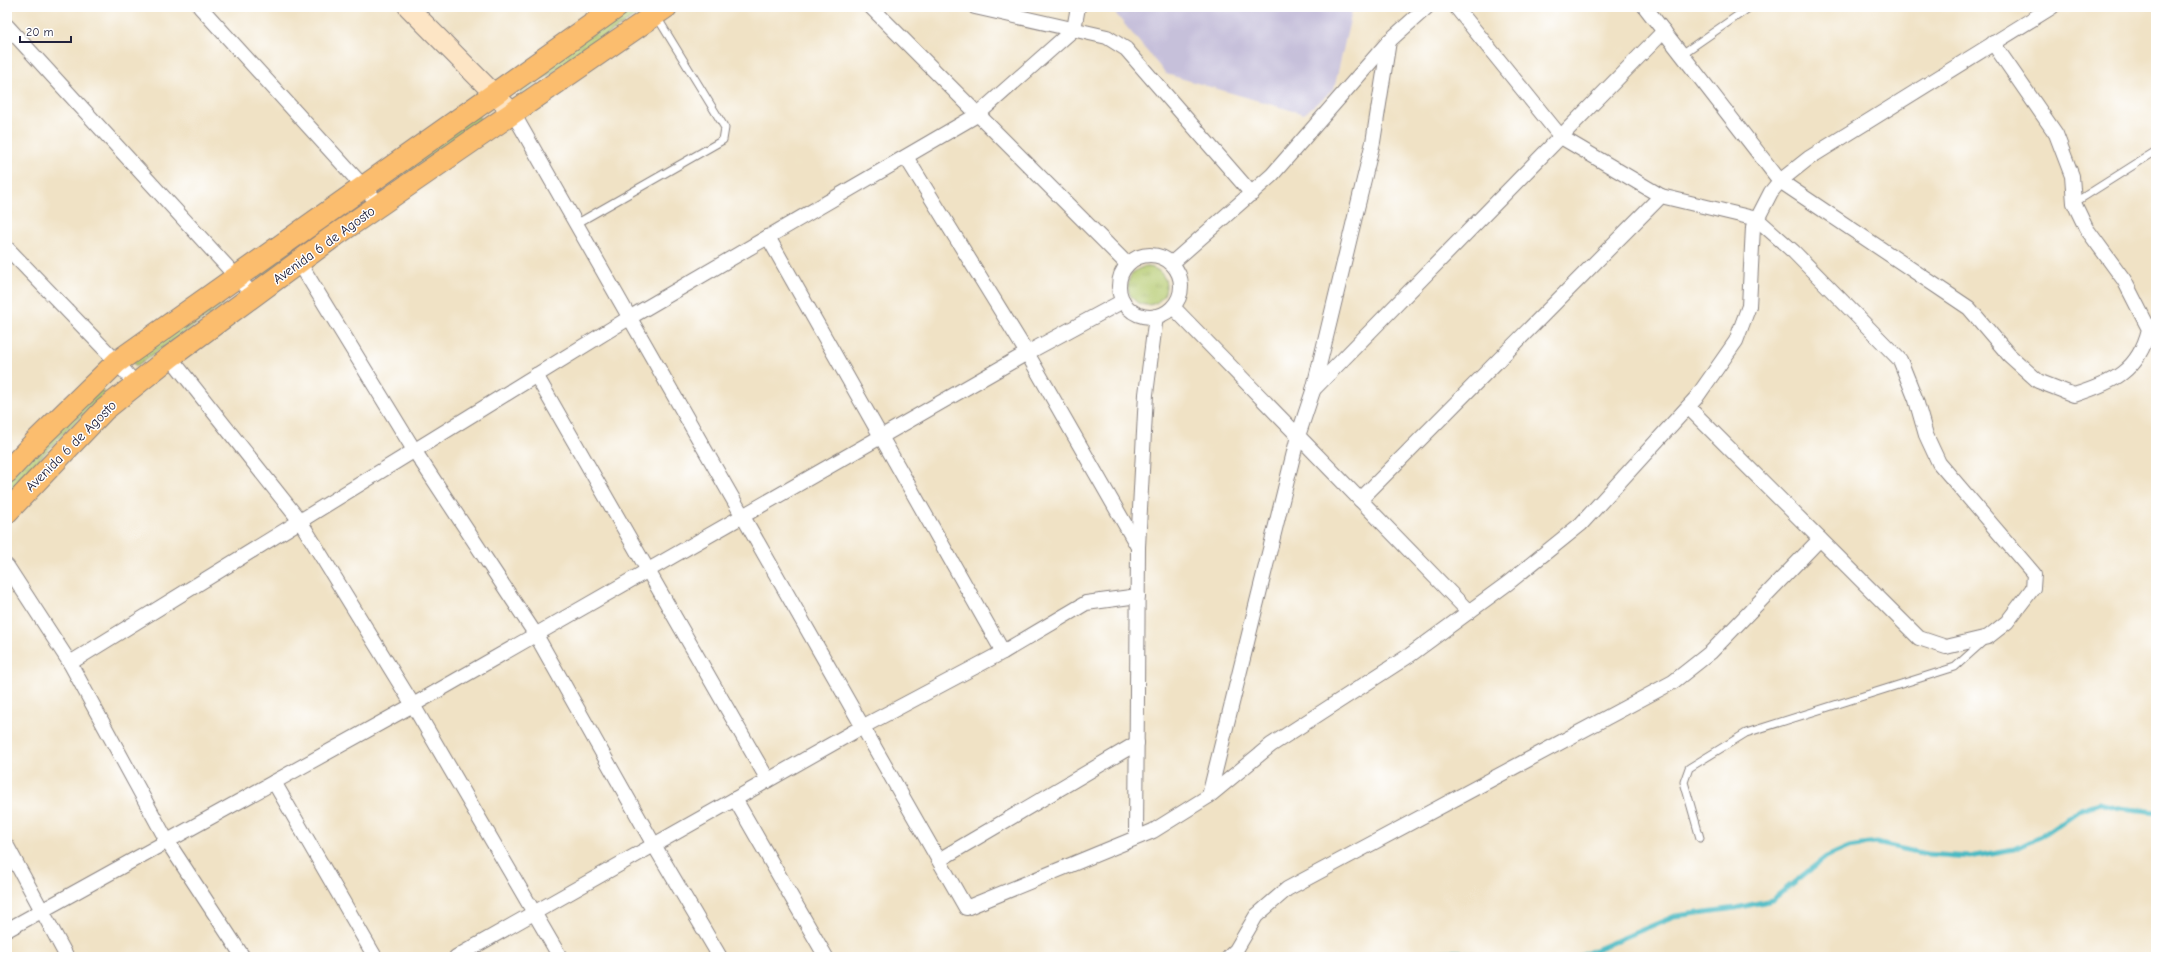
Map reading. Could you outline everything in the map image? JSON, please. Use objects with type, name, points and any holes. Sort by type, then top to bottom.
[{"type":"highway","name":"Avenida 6 de Agosto","points":[[7,472],[52,424],[117,362],[617,7]]},
{"type":"highway","name":"Avenida 6 de Agosto","points":[[7,512],[104,410],[170,357],[299,262],[661,11]]},
{"type":"street","points":[[200,7],[380,205]]},
{"type":"street","points":[[871,7],[1127,264]]},
{"type":"street","points":[[975,7],[1074,29],[1107,38],[1126,49],[1252,194]]},
{"type":"street","points":[[70,663],[629,318],[977,115],[1074,29],[1078,7]]},
{"type":"street","points":[[1172,263],[1272,175],[1389,41],[1427,7]]},
{"type":"street","points":[[1456,7],[1561,137],[1661,196],[1757,219],[1794,252],[1900,360],[1916,400],[1926,435],[1939,463],[2034,574],[2033,588],[2007,622],[1988,637],[1946,647],[1919,638],[1795,516],[1688,407]]},
{"type":"street","points":[[1645,7],[1780,181],[1969,308],[2009,355],[2038,380],[2074,395],[2104,385],[2128,370],[2145,346],[2149,329],[2124,280],[2086,228],[2074,203],[2072,176],[2056,134],[1993,43]]},
{"type":"street","points":[[416,10],[513,113],[966,908],[1153,831],[1208,796],[1271,745],[1410,655],[1470,612],[1581,524],[1688,407],[1736,341],[1749,306],[1753,227],[1780,181],[1809,158],[2052,7]]},
{"type":"street","points":[[7,26],[254,296]]},
{"type":"street","points":[[1312,391],[1664,31]]},
{"type":"street","points":[[1208,796],[1298,436],[1312,391],[1372,142],[1389,41]]},
{"type":"street","points":[[906,157],[1027,353],[1138,547]]},
{"type":"street","points":[[1360,500],[1661,196]]},
{"type":"street","points":[[768,237],[1003,652]]},
{"type":"street","points":[[7,248],[117,362],[136,385]]},
{"type":"street","points":[[1144,255],[1154,255],[1172,263],[1180,280],[1178,299],[1172,307],[1165,313],[1146,317],[1128,309],[1119,292],[1118,282],[1121,272],[1127,264],[1135,258],[1144,255]]},
{"type":"street","points":[[299,262],[414,450],[536,635],[654,845],[720,957]]},
{"type":"street","points":[[7,930],[413,705],[1027,353],[1123,301]]},
{"type":"street","points":[[1172,307],[1470,612]]},
{"type":"street","points":[[1136,837],[1138,547],[1146,394],[1156,316]]},
{"type":"street","points":[[170,357],[300,521],[413,705],[560,957]]},
{"type":"street","points":[[536,375],[650,570],[768,780]]},
{"type":"street","points":[[1229,957],[1236,950],[1256,916],[1287,889],[1674,682],[1711,652],[1820,539]]},
{"type":"street","points":[[7,566],[70,663],[167,841],[243,957]]},
{"type":"street","points":[[456,957],[862,727],[1003,652],[1086,603],[1138,596]]},
{"type":"street","points":[[939,860],[1137,743]]},
{"type":"street","points":[[274,782],[375,957]]},
{"type":"street","points":[[735,799],[826,957]]},
{"type":"street","points":[[7,846],[67,957]]},
{"type":"lane","points":[[1682,54],[1750,7]]},
{"type":"lane","points":[[576,224],[723,140],[725,128],[661,11]]},
{"type":"lane","points":[[2074,203],[2156,151]]},
{"type":"lane","points":[[1700,838],[1684,782],[1689,768],[1746,733],[1955,667],[1988,637]]},
{"type":"shaded area","points":[[1110,7],[1353,7],[1334,89],[1304,114],[1166,74]]},
{"type":"green space","points":[[631,7],[648,7],[521,94],[516,86]]},
{"type":"green space","points":[[477,114],[482,122],[387,187],[381,179]]},
{"type":"green space","points":[[341,207],[347,215],[259,279],[254,272]]},
{"type":"green space","points":[[1143,267],[1151,267],[1158,270],[1163,275],[1166,286],[1163,297],[1158,302],[1151,305],[1143,305],[1136,302],[1131,297],[1128,290],[1128,282],[1131,275],[1136,270]]},
{"type":"green space","points":[[219,298],[224,305],[136,366],[131,359]]},
{"type":"green space","points":[[98,386],[105,393],[61,436],[7,494],[7,479]]},
{"type":"waterway","points":[[1578,957],[1675,916],[1736,908],[1772,900],[1826,857],[1849,847],[1876,843],[1926,854],[1970,857],[2014,849],[2045,834],[2081,809],[2100,803],[2120,808],[2156,812]]},
{"type":"waterway","points":[[1411,957],[1429,953],[1448,952],[1475,954],[1484,957]]}]
